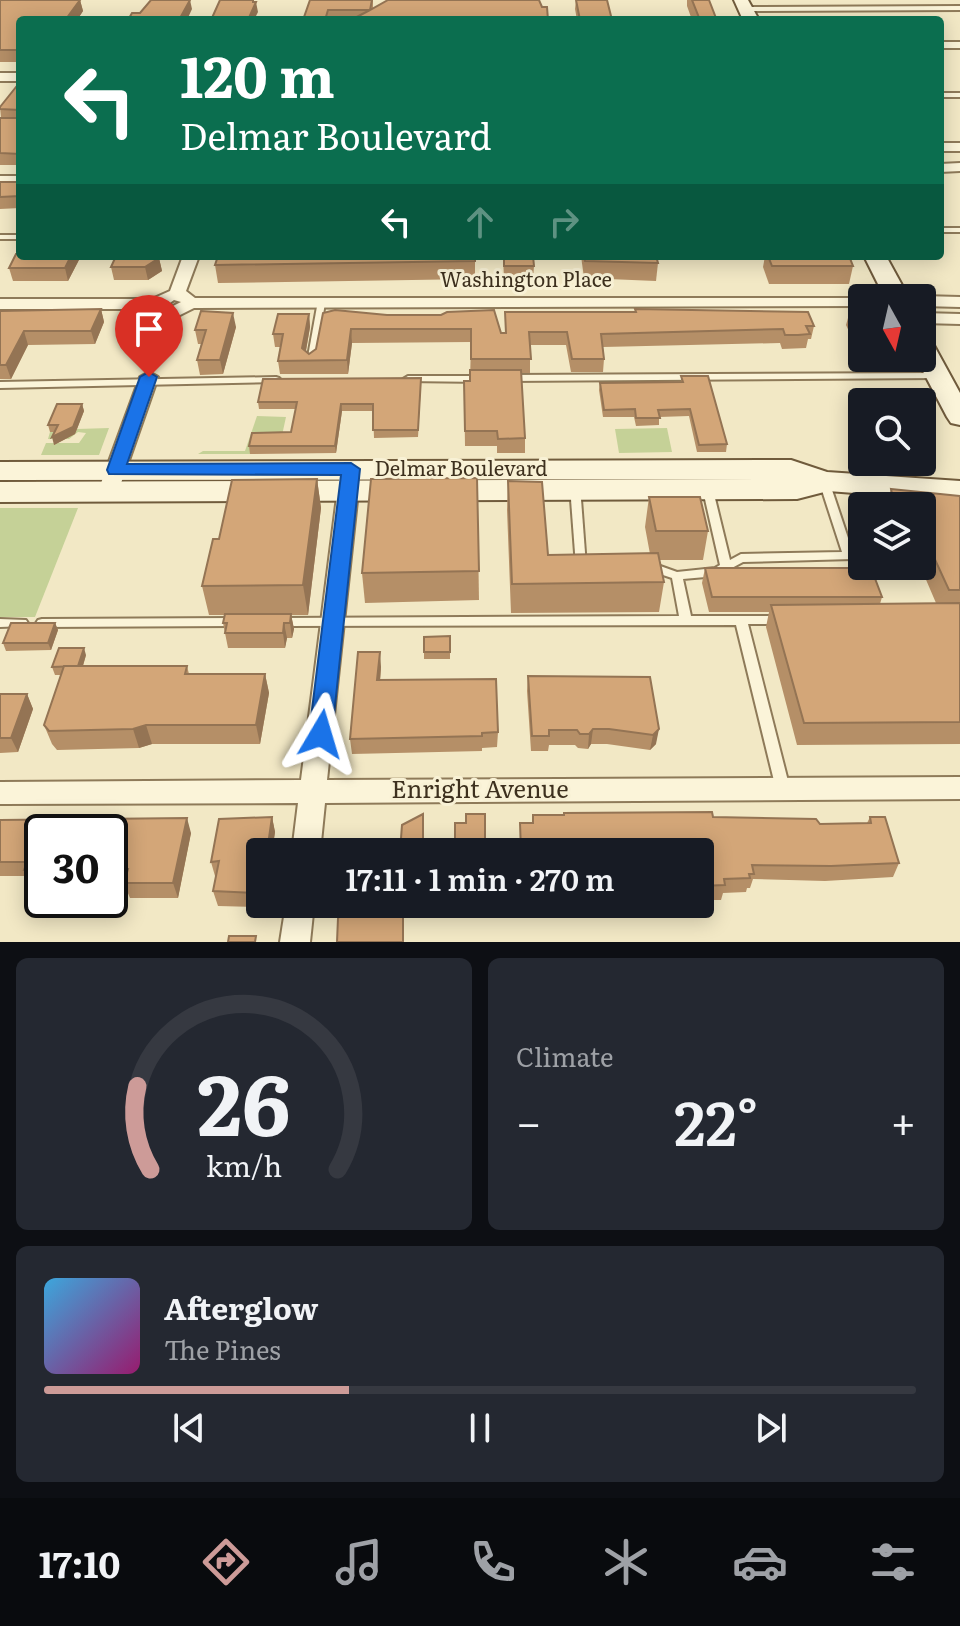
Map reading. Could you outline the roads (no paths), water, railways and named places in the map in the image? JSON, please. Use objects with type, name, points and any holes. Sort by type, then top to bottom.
[{"type":"main road","points":[[877,260],[890,284]]},
{"type":"main road","points":[[936,372],[959,413]]},
{"type":"main road","name":"Delmar Boulevard","points":[[0,471],[112,481],[706,478],[809,488],[824,481],[960,491]]},
{"type":"main road","name":"Delmar Boulevard","points":[[0,492],[112,481]]},
{"type":"street","points":[[158,351],[167,296],[184,299],[190,260]]},
{"type":"street","name":"Washington Place","points":[[184,299],[321,303],[848,301]]},
{"type":"street","points":[[936,301],[960,302]]},
{"type":"street","points":[[0,304],[164,308]]},
{"type":"street","points":[[936,318],[960,319]]},
{"type":"street","points":[[112,481],[148,380]]},
{"type":"street","points":[[308,838],[349,480]]},
{"type":"street","name":"Enright Avenue","points":[[0,793],[960,788]]},
{"type":"street","points":[[295,942],[298,918]]},
{"type":"lane","points":[[746,10],[960,8]]},
{"type":"lane","points":[[311,362],[321,303]]},
{"type":"lane","points":[[394,379],[938,376]]},
{"type":"lane","points":[[0,385],[148,380],[287,380]]},
{"type":"lane","points":[[706,478],[726,567]]},
{"type":"lane","points":[[575,479],[581,566],[597,566]]},
{"type":"lane","points":[[629,565],[645,565],[677,576],[717,572],[741,558],[849,556],[824,481]]},
{"type":"lane","points":[[677,576],[686,620]]},
{"type":"lane","points":[[741,620],[783,789]]},
{"type":"lane","points":[[272,622],[788,620]]},
{"type":"lane","points":[[0,623],[241,622]]}]
